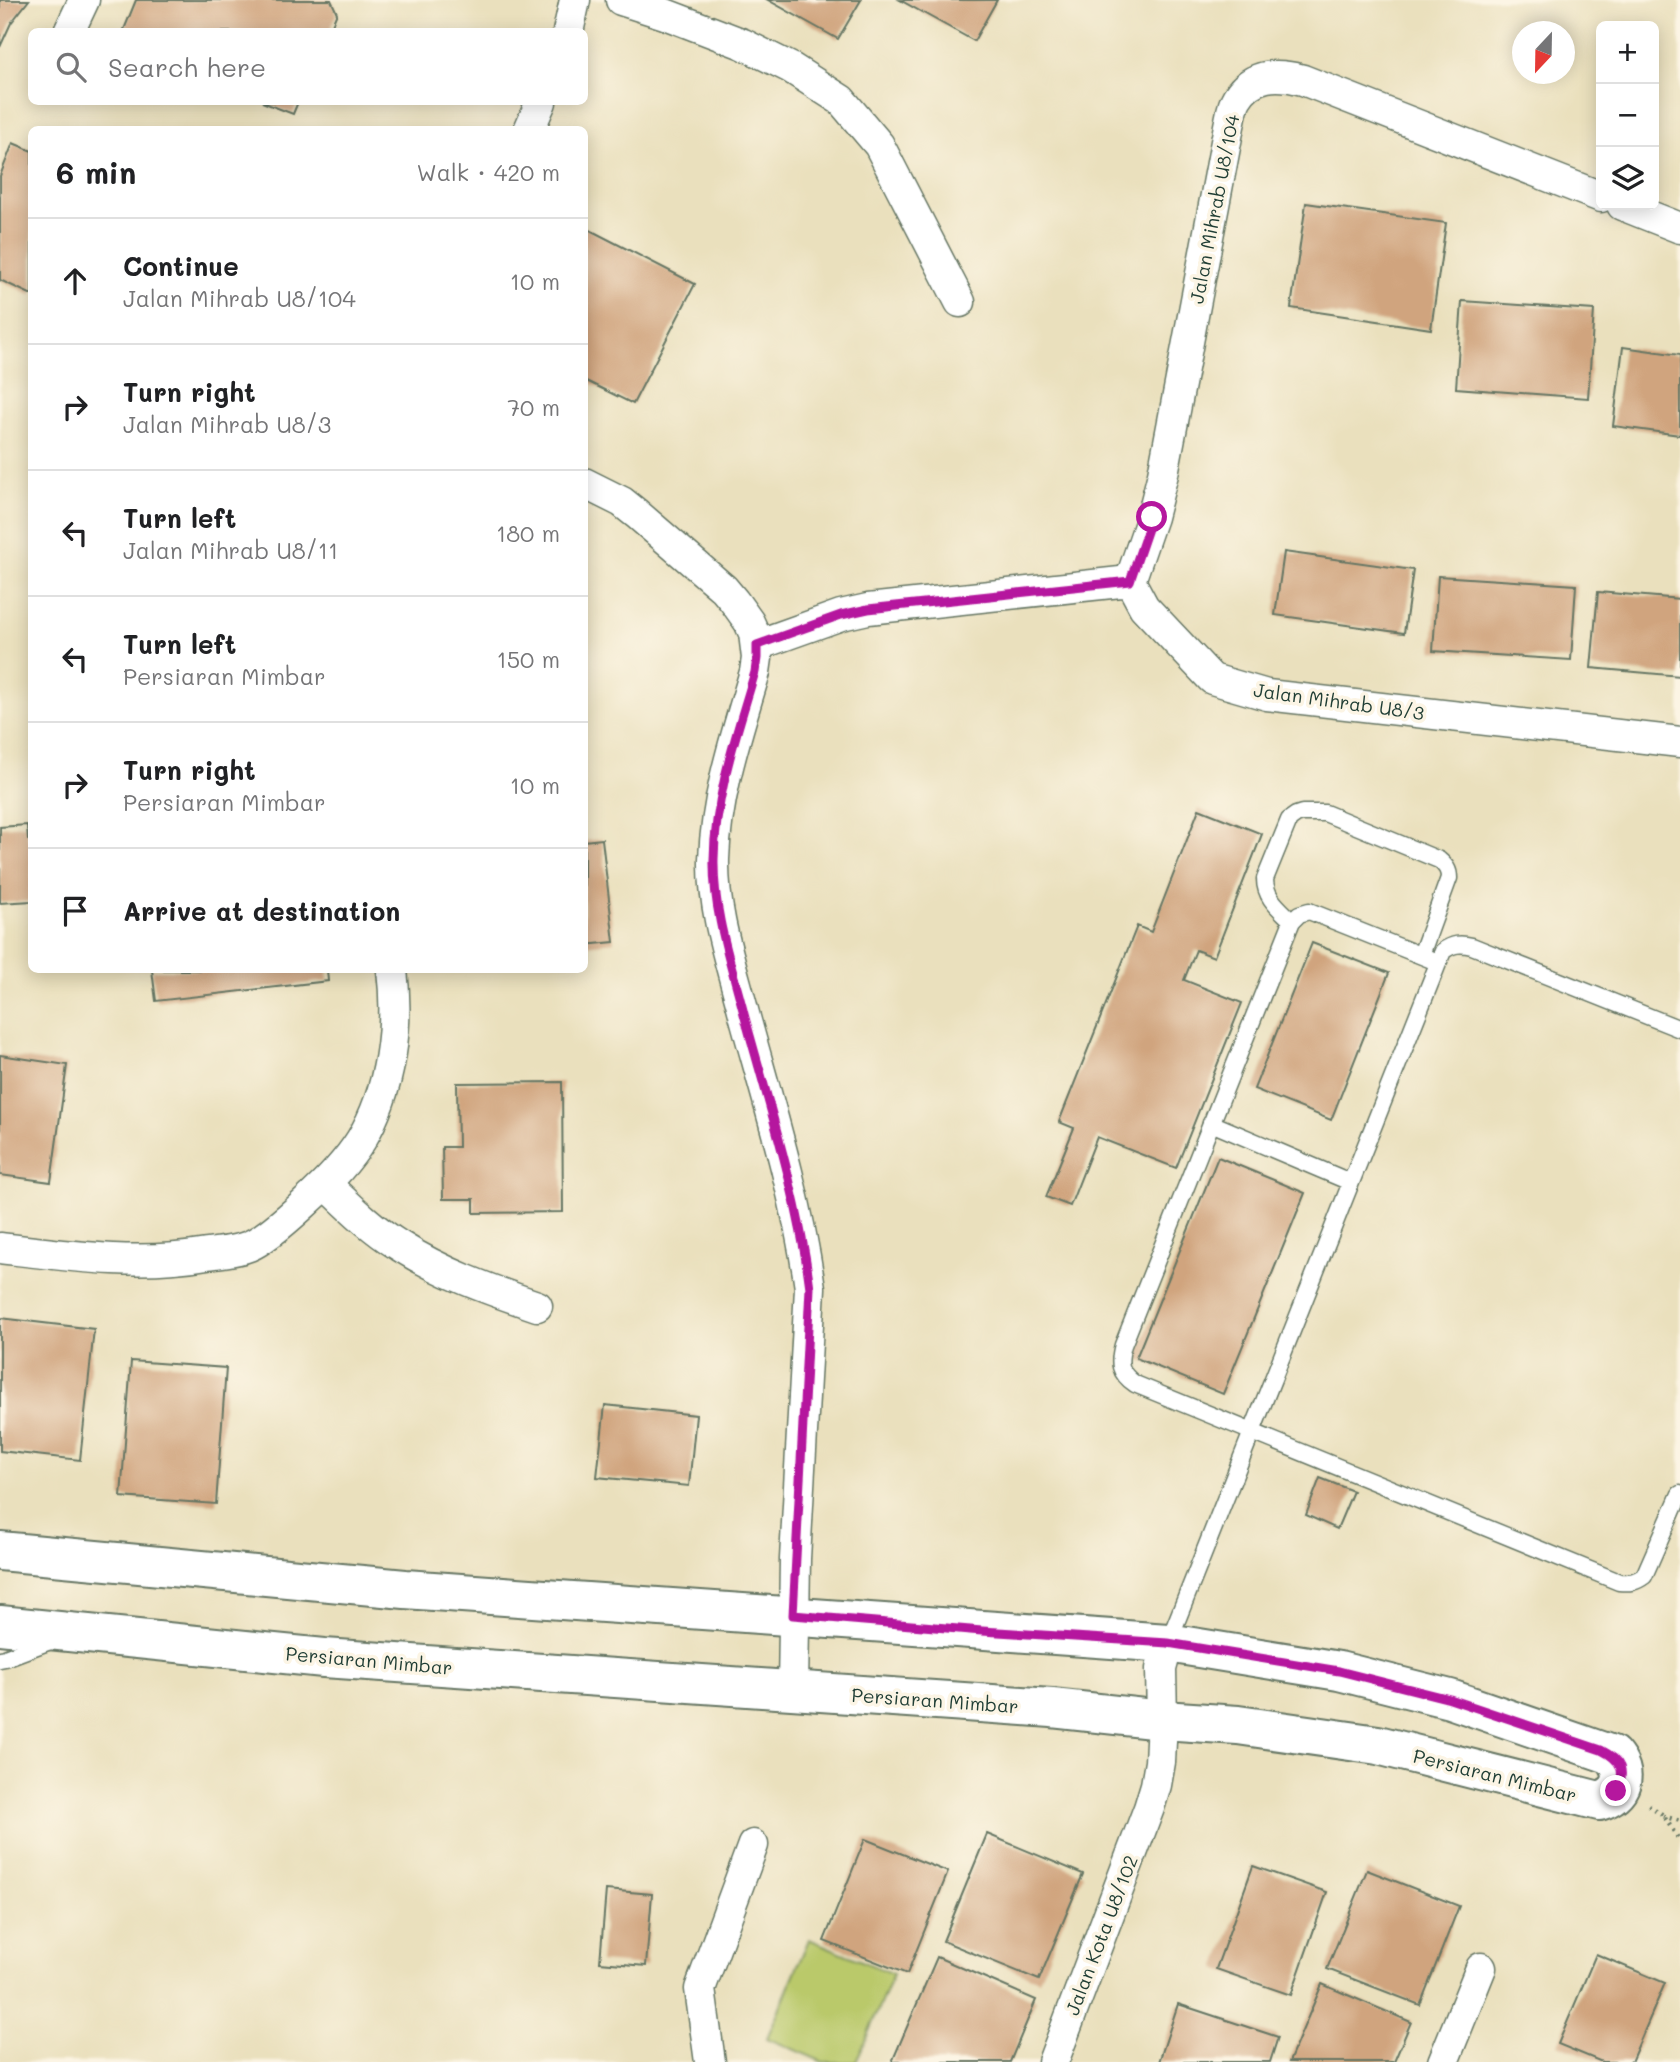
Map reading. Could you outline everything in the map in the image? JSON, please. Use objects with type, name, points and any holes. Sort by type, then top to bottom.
[{"type":"street","points":[[71,28],[84,0]]},
{"type":"street","points":[[569,28],[575,0]]},
{"type":"street","points":[[621,0],[743,44],[791,68],[841,100],[879,145],[960,302]]},
{"type":"street","name":"Jalan Mihrab U8/104","points":[[1130,581],[1152,517],[1163,474],[1229,126],[1236,100],[1248,84],[1282,74],[1303,80],[1596,195]]},
{"type":"street","points":[[531,126],[540,105]]},
{"type":"street","points":[[1635,210],[1680,228]]},
{"type":"street","points":[[588,485],[622,502],[724,589],[749,622],[757,645],[755,672],[728,766],[717,818],[714,859],[716,897],[723,941],[794,1197],[810,1288],[793,1615],[793,1689]]},
{"type":"street","points":[[757,645],[841,615],[868,609],[1130,581]]},
{"type":"street","name":"Jalan Mihrab U8/3","points":[[1130,581],[1143,607],[1212,679],[1267,695],[1680,742]]},
{"type":"street","points":[[0,1248],[107,1260],[174,1260],[250,1245],[290,1217],[326,1184],[360,1142],[373,1116],[383,1086],[394,1027],[392,973]]},
{"type":"street","points":[[326,1184],[369,1224],[431,1265],[537,1306]]},
{"type":"street","name":"Persiaran Mimbar","points":[[0,1551],[405,1589],[1168,1643],[1339,1671],[1450,1699],[1612,1755],[1622,1772],[1616,1791],[1609,1798],[1599,1801],[1378,1745],[1238,1725],[793,1689],[324,1658],[0,1625]]},
{"type":"street","name":"Jalan Kota U8/102","points":[[1053,2062],[1156,1785],[1162,1720],[1161,1670],[1168,1643]]},
{"type":"street","points":[[710,2062],[700,1989],[753,1845]]},
{"type":"street","points":[[1443,2062],[1481,1968]]},
{"type":"lane","points":[[1292,921],[1269,896],[1265,879],[1290,820],[1302,813],[1325,813],[1439,860],[1445,865],[1449,878],[1421,955]]},
{"type":"lane","points":[[1437,962],[1309,911],[1299,914],[1292,921],[1123,1345],[1120,1358],[1125,1377],[1135,1384],[1250,1433],[1629,1583],[1644,1576],[1680,1494]]},
{"type":"lane","points":[[1168,1643],[1443,951],[1451,945],[1462,943],[1472,946],[1680,1029]]},
{"type":"lane","points":[[1211,1123],[1350,1182]]},
{"type":"lane","points":[[0,1659],[76,1631]]},
{"type":"path","points":[[1662,1815],[1680,1821]]},
{"type":"green space","points":[[809,1939],[893,1974],[856,2062],[823,2062],[767,2038]]},
{"type":"building","points":[[0,0],[29,0],[11,23],[0,47]]},
{"type":"building","points":[[136,0],[331,0],[337,13],[331,28],[125,28]]},
{"type":"building","points":[[768,0],[861,0],[838,39]]},
{"type":"building","points":[[900,0],[997,0],[974,41]]},
{"type":"building","points":[[270,105],[297,105],[293,114]]},
{"type":"building","points":[[13,143],[28,149],[28,293],[0,280],[0,176]]},
{"type":"building","points":[[1306,203],[1446,223],[1431,329],[1291,308]]},
{"type":"building","points":[[588,229],[695,284],[633,404],[588,382]]},
{"type":"building","points":[[1462,301],[1594,310],[1588,398],[1456,388]]},
{"type":"building","points":[[1623,347],[1680,355],[1680,435],[1613,426]]},
{"type":"building","points":[[1284,552],[1413,570],[1404,633],[1275,615]]},
{"type":"building","points":[[1438,576],[1576,585],[1571,660],[1433,651]]},
{"type":"building","points":[[1598,592],[1680,599],[1680,676],[1591,668]]},
{"type":"building","points":[[1199,809],[1262,834],[1214,957],[1196,950],[1184,980],[1242,1003],[1176,1168],[1097,1137],[1070,1206],[1046,1197],[1074,1128],[1059,1122],[1137,926],[1151,932]]},
{"type":"building","points":[[27,825],[28,901],[0,903],[0,827]]},
{"type":"building","points":[[602,839],[614,942],[588,945],[588,841]]},
{"type":"building","points":[[1312,943],[1389,973],[1331,1120],[1254,1089]]},
{"type":"building","points":[[152,973],[327,973],[328,981],[156,1001]]},
{"type":"building","points":[[0,1055],[67,1065],[51,1182],[0,1175]]},
{"type":"building","points":[[562,1082],[563,1212],[474,1213],[474,1199],[443,1199],[442,1147],[458,1147],[457,1083]]},
{"type":"building","points":[[1218,1157],[1305,1193],[1223,1394],[1136,1358]]},
{"type":"building","points":[[0,1318],[94,1329],[80,1460],[0,1451]]},
{"type":"building","points":[[131,1361],[226,1368],[216,1504],[121,1497]]},
{"type":"building","points":[[605,1405],[696,1415],[689,1486],[597,1477]]},
{"type":"building","points":[[1320,1478],[1353,1491],[1337,1529],[1306,1515]]},
{"type":"building","points":[[987,1834],[1083,1874],[1039,1980],[943,1941]]},
{"type":"building","points":[[865,1839],[948,1872],[907,1974],[824,1941]]},
{"type":"building","points":[[1253,1866],[1327,1892],[1291,1995],[1216,1969]]},
{"type":"building","points":[[1367,1870],[1459,1906],[1420,2005],[1327,1969]]},
{"type":"building","points":[[606,1890],[652,1894],[646,1966],[600,1962]]},
{"type":"building","points":[[1596,1954],[1665,1983],[1631,2062],[1602,2062],[1558,2044]]},
{"type":"building","points":[[937,1957],[1036,2000],[1010,2062],[892,2062]]},
{"type":"building","points":[[1322,1984],[1411,2022],[1394,2062],[1289,2062]]},
{"type":"building","points":[[1178,2004],[1278,2037],[1270,2062],[1159,2062]]},
{"type":"route","points":[[1152,517],[1130,581],[868,609],[841,615],[757,645],[755,672],[728,766],[717,818],[714,859],[716,897],[723,941],[794,1197],[810,1288],[793,1615],[1168,1643],[1339,1671],[1450,1699],[1601,1750],[1612,1755],[1622,1772],[1616,1791]]}]
